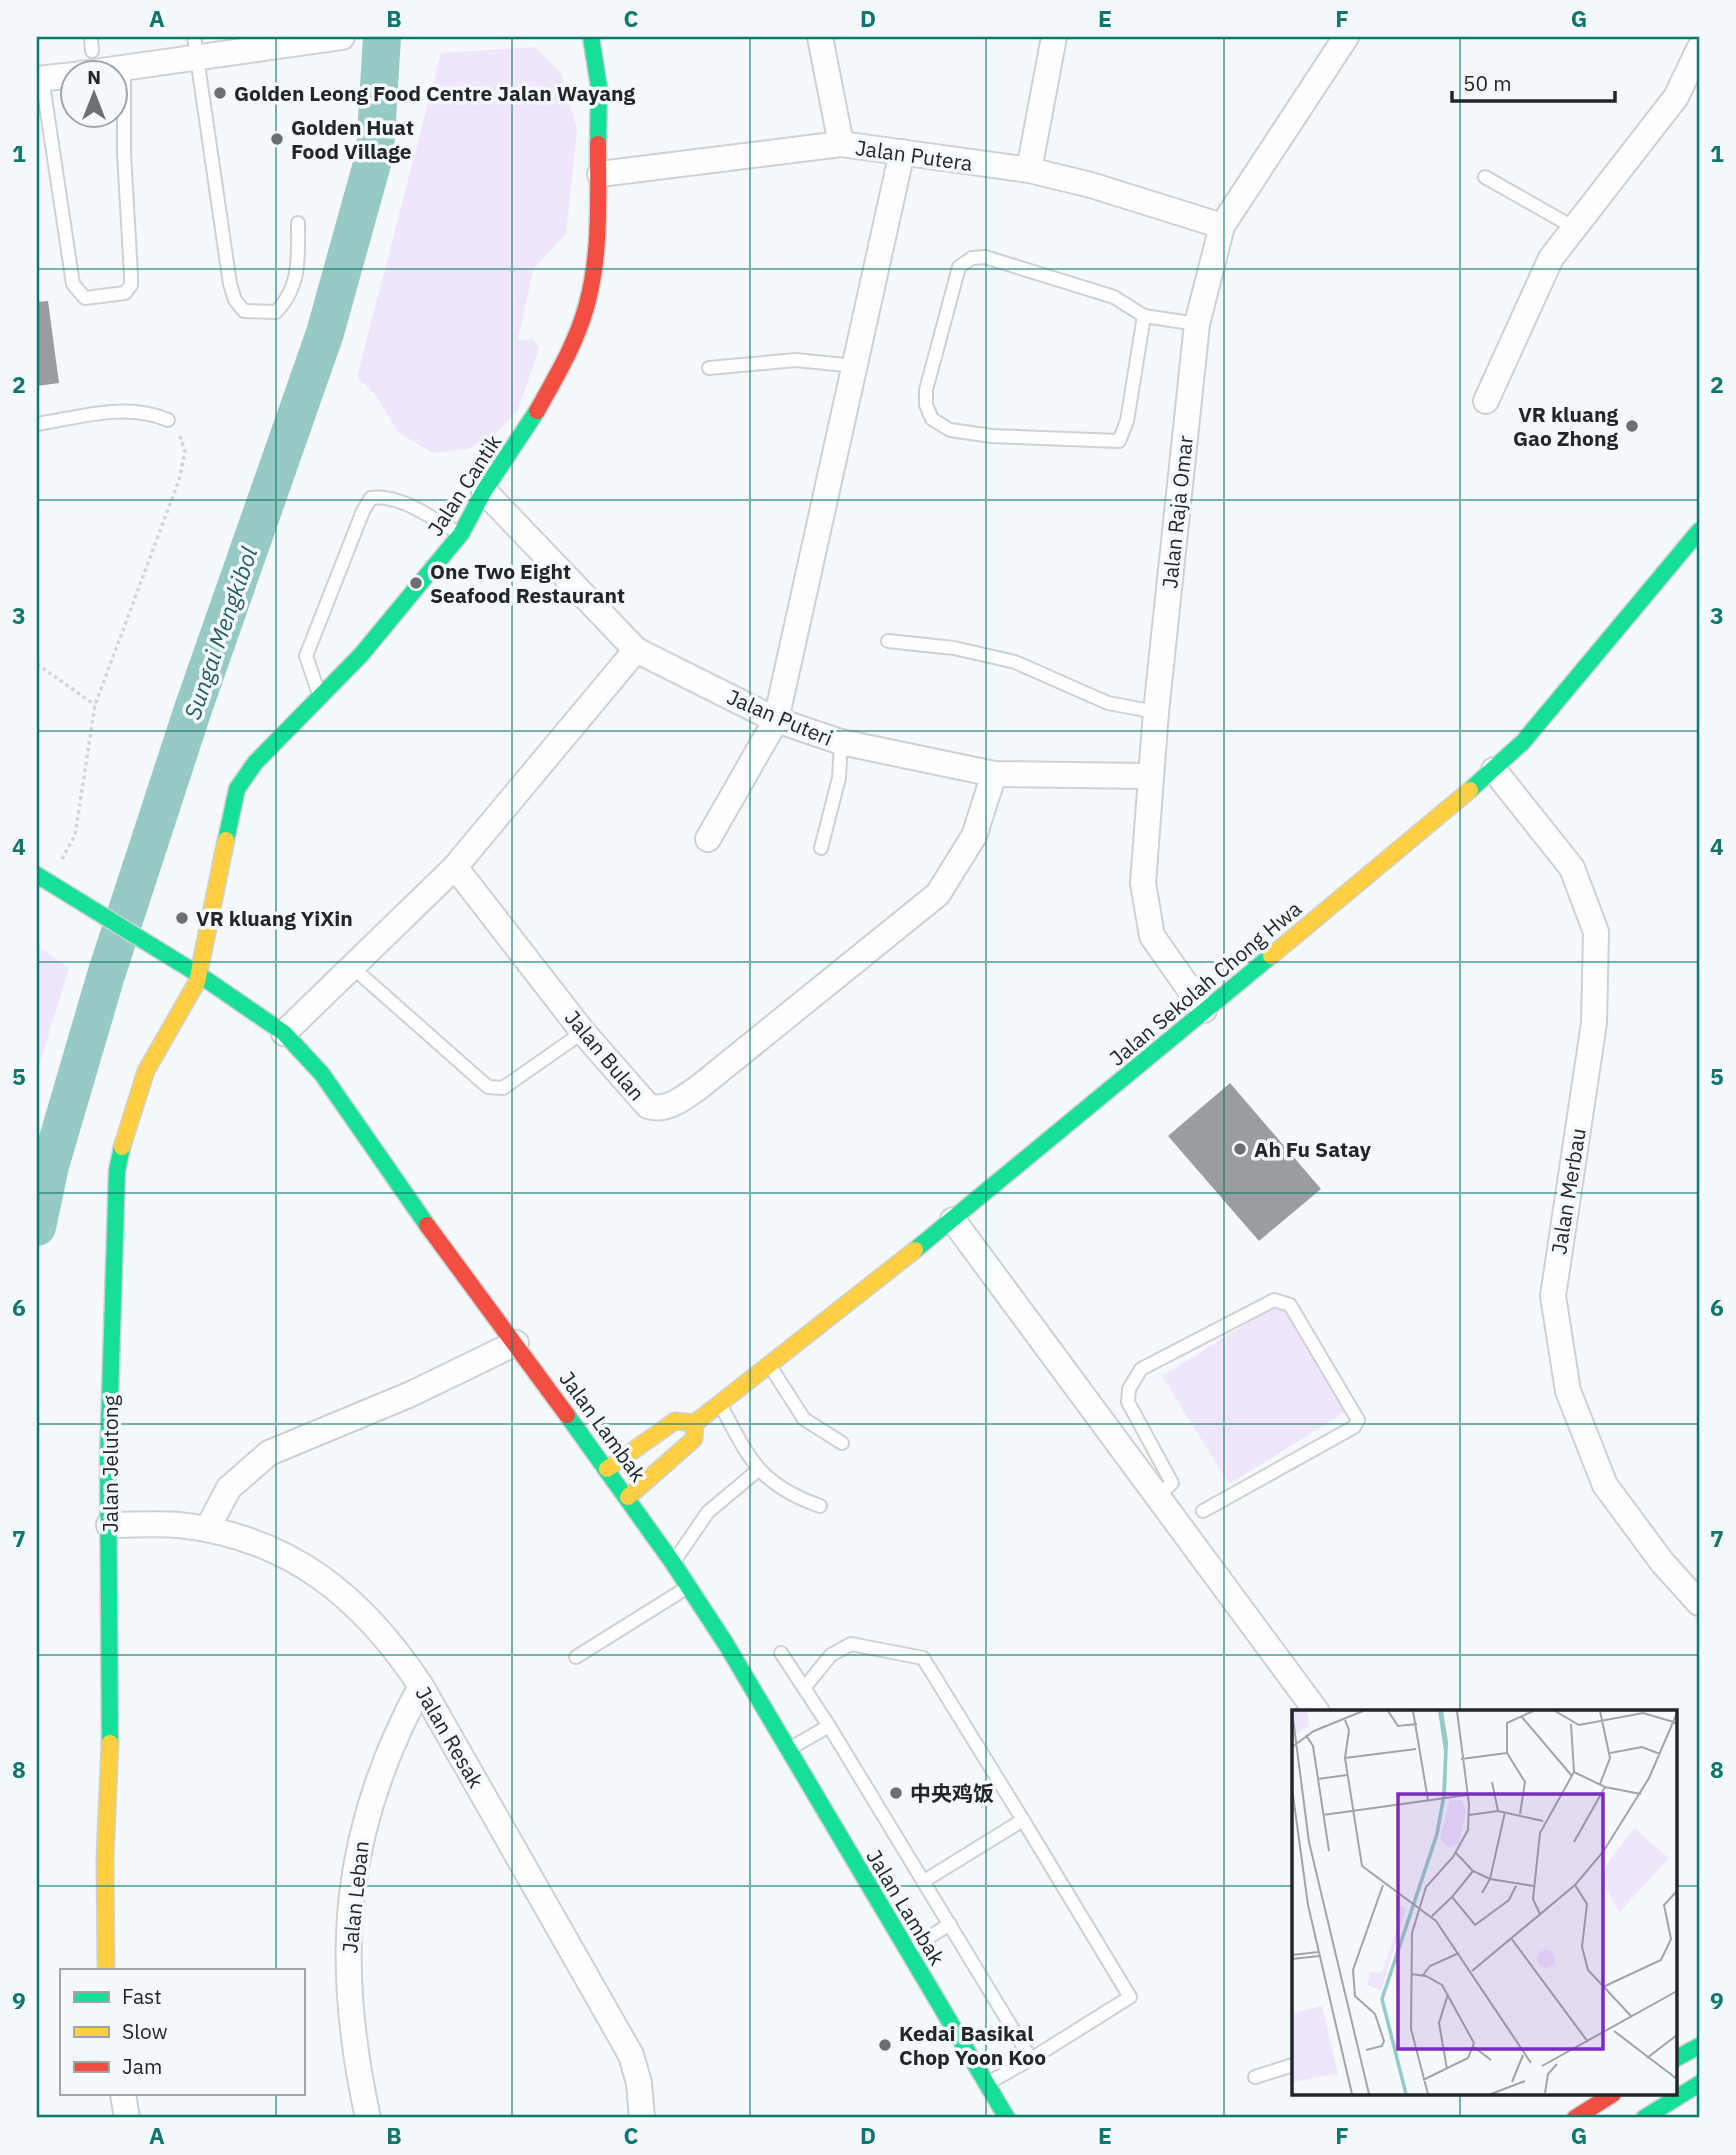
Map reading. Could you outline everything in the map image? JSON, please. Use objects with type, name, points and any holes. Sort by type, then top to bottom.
[{"type":"street","points":[[130,64],[195,46],[340,37]]},
{"type":"street","name":"Jalan Cantik","points":[[201,976],[203,951],[237,789],[256,763],[361,655],[461,534],[484,491],[537,411],[568,354],[587,305],[597,245],[600,174],[599,87],[591,37]]},
{"type":"street","points":[[820,37],[841,144]]},
{"type":"street","points":[[1029,170],[1054,37]]},
{"type":"street","name":"Jalan Raja Omar","points":[[1204,1010],[1152,936],[1143,883],[1156,712],[1198,324],[1222,226],[1346,37]]},
{"type":"street","points":[[1486,401],[1524,311],[1551,258],[1676,97],[1699,49]]},
{"type":"street","points":[[40,79],[60,77]]},
{"type":"street","name":"Jalan Putera","points":[[600,174],[841,144],[1029,170],[1091,185],[1222,226]]},
{"type":"street","points":[[708,839],[776,720],[902,152]]},
{"type":"street","name":"Jalan Puteri","points":[[484,491],[636,650],[776,720],[841,742],[994,774],[1150,776]]},
{"type":"street","name":"Jalan Sekolah Chong Hwa","points":[[607,1469],[675,1421],[695,1423],[769,1366],[953,1220],[1494,770],[1523,742],[1699,531]]},
{"type":"street","points":[[284,1033],[456,866],[636,650]]},
{"type":"street","name":"Jalan Merbau","points":[[1494,770],[1572,868],[1596,932],[1594,1023],[1553,1296],[1567,1391],[1605,1485],[1662,1562],[1699,1603]]},
{"type":"street","name":"Jalan Bulan","points":[[456,866],[583,1032],[648,1106],[656,1109],[671,1105],[698,1088],[938,894],[974,836],[994,774]]},
{"type":"street","name":"Jalan Lambak","points":[[43,878],[201,976],[284,1033],[323,1074],[414,1207],[516,1343],[673,1563],[788,1749],[1007,2118]]},
{"type":"street","name":"Jalan Jelutong","points":[[106,1969],[105,1857],[111,1694],[109,1525],[117,1171],[125,1128],[152,1058],[201,976]]},
{"type":"street","points":[[953,1220],[1316,1710]]},
{"type":"street","points":[[207,1529],[229,1488],[269,1453],[411,1394],[516,1343]]},
{"type":"street","name":"Jalan Sekolah Chong Hwa","points":[[628,1497],[694,1439],[695,1423]]},
{"type":"street","name":"Jalan Resak","points":[[109,1525],[177,1525],[207,1529],[280,1553],[340,1590],[392,1643],[421,1686],[631,2055],[639,2083],[642,2118]]},
{"type":"street","name":"Jalan Leban","points":[[368,2118],[355,2057],[347,1986],[352,1884],[362,1833],[378,1779],[395,1734],[421,1686]]},
{"type":"street","points":[[1676,2058],[1699,2046]]},
{"type":"street","points":[[1644,2118],[1699,2084]]},
{"type":"street","points":[[123,2096],[127,2118]]},
{"type":"street","points":[[1575,2118],[1607,2096]]},
{"type":"lane","points":[[91,37],[92,51]]},
{"type":"lane","points":[[195,46],[230,284],[235,300],[244,311],[276,312],[290,298],[299,272],[298,223]]},
{"type":"lane","points":[[40,79],[74,284],[85,298],[125,293],[131,285],[124,130]]},
{"type":"lane","points":[[1485,177],[1573,227]]},
{"type":"lane","points":[[1144,316],[1127,421],[1119,441],[992,436],[950,430],[932,419],[926,405],[926,390],[959,267],[972,258],[985,257],[1114,297],[1144,316],[1198,324]]},
{"type":"lane","points":[[709,368],[796,360],[855,366]]},
{"type":"lane","points":[[37,424],[120,410],[148,411],[168,420]]},
{"type":"lane","points":[[320,698],[306,656],[363,510],[371,498],[382,496],[397,501],[461,534]]},
{"type":"lane","points":[[888,641],[954,648],[1015,662],[1108,703],[1156,712]]},
{"type":"lane","points":[[821,848],[839,778],[841,742]]},
{"type":"lane","points":[[351,966],[488,1087],[503,1088],[583,1032]]},
{"type":"lane","points":[[1158,1496],[1172,1483],[1128,1402],[1129,1388],[1141,1369],[1274,1300],[1283,1300],[1290,1305],[1358,1420],[1354,1427],[1203,1511]]},
{"type":"lane","points":[[769,1366],[804,1419],[842,1443]]},
{"type":"lane","points":[[719,1404],[758,1470],[782,1489],[820,1506]]},
{"type":"lane","points":[[673,1563],[708,1513],[758,1470]]},
{"type":"lane","points":[[576,1657],[688,1587]]},
{"type":"lane","points":[[804,1688],[831,1656],[851,1644],[923,1658],[1130,1997],[986,2084]]},
{"type":"lane","points":[[781,1653],[829,1726],[1031,2059]]},
{"type":"lane","points":[[788,1749],[829,1726]]},
{"type":"lane","points":[[924,1881],[1023,1820]]},
{"type":"lane","points":[[908,1951],[950,1924]]},
{"type":"lane","points":[[1255,2077],[1292,2065]]},
{"type":"path","points":[[43,878],[75,835],[95,705],[179,480],[185,452],[178,430],[168,420]]},
{"type":"path","points":[[37,664],[95,705]]},
{"type":"shaded area","points":[[535,47],[562,74],[577,130],[566,234],[533,270],[518,340],[533,339],[539,348],[518,410],[497,433],[468,449],[432,453],[398,432],[376,395],[357,377],[441,53]]},
{"type":"shaded area","points":[[37,946],[69,968],[37,1072]]},
{"type":"shaded area","points":[[1280,1303],[1347,1411],[1229,1484],[1162,1376]]},
{"type":"building","points":[[48,301],[59,383],[37,386],[37,302]]},
{"type":"building","points":[[1230,1083],[1321,1189],[1259,1241],[1168,1136]]},
{"type":"waterway","name":"Sungai Mengkibol","points":[[37,1227],[50,1166],[106,975],[193,709],[325,333],[375,153],[382,37]]},
{"type":"traffic: fast","points":[[591,37],[599,87],[598,144]]},
{"type":"traffic: fast","points":[[226,840],[237,789],[255,763],[361,655],[461,534],[484,491],[537,411]]},
{"type":"traffic: fast","points":[[1470,790],[1523,742],[1699,531]]},
{"type":"traffic: fast","points":[[37,875],[201,976],[284,1033],[322,1074],[427,1225]]},
{"type":"traffic: fast","points":[[915,1250],[1271,956]]},
{"type":"traffic: fast","points":[[110,1743],[108,1461],[117,1171],[122,1147]]},
{"type":"traffic: fast","points":[[567,1415],[673,1563],[726,1644],[1007,2118]]},
{"type":"traffic: fast","points":[[1676,2058],[1699,2046]]},
{"type":"traffic: fast","points":[[1644,2118],[1699,2084]]},
{"type":"traffic: slow","points":[[1271,956],[1470,790]]},
{"type":"traffic: slow","points":[[122,1147],[146,1071],[197,982],[226,840]]},
{"type":"traffic: slow","points":[[607,1469],[675,1421],[695,1423],[915,1250]]},
{"type":"traffic: slow","points":[[628,1497],[694,1439],[695,1423]]},
{"type":"traffic: slow","points":[[106,1969],[105,1857],[110,1743]]},
{"type":"traffic: jam","points":[[537,411],[572,346],[587,304],[595,265],[598,224],[598,144]]},
{"type":"traffic: jam","points":[[427,1225],[567,1415]]},
{"type":"traffic: jam","points":[[1575,2118],[1610,2096]]},
{"type":"place","name":"Golden Leong Food Centre Jalan Wayang","points":[[220,93]]},
{"type":"place","name":"Golden Huat Food Village","points":[[277,139]]},
{"type":"place","name":"VR kluang Gao Zhong","points":[[1632,426]]},
{"type":"place","name":"One Two Eight Seafood Restaurant","points":[[416,583]]},
{"type":"place","name":"VR kluang YiXin","points":[[182,918]]},
{"type":"place","name":"Ah Fu Satay","points":[[1240,1149]]},
{"type":"place","name":"中央鸡饭","points":[[896,1793]]},
{"type":"place","name":"Kedai Basikal Chop Yoon Koo","points":[[885,2045]]}]
